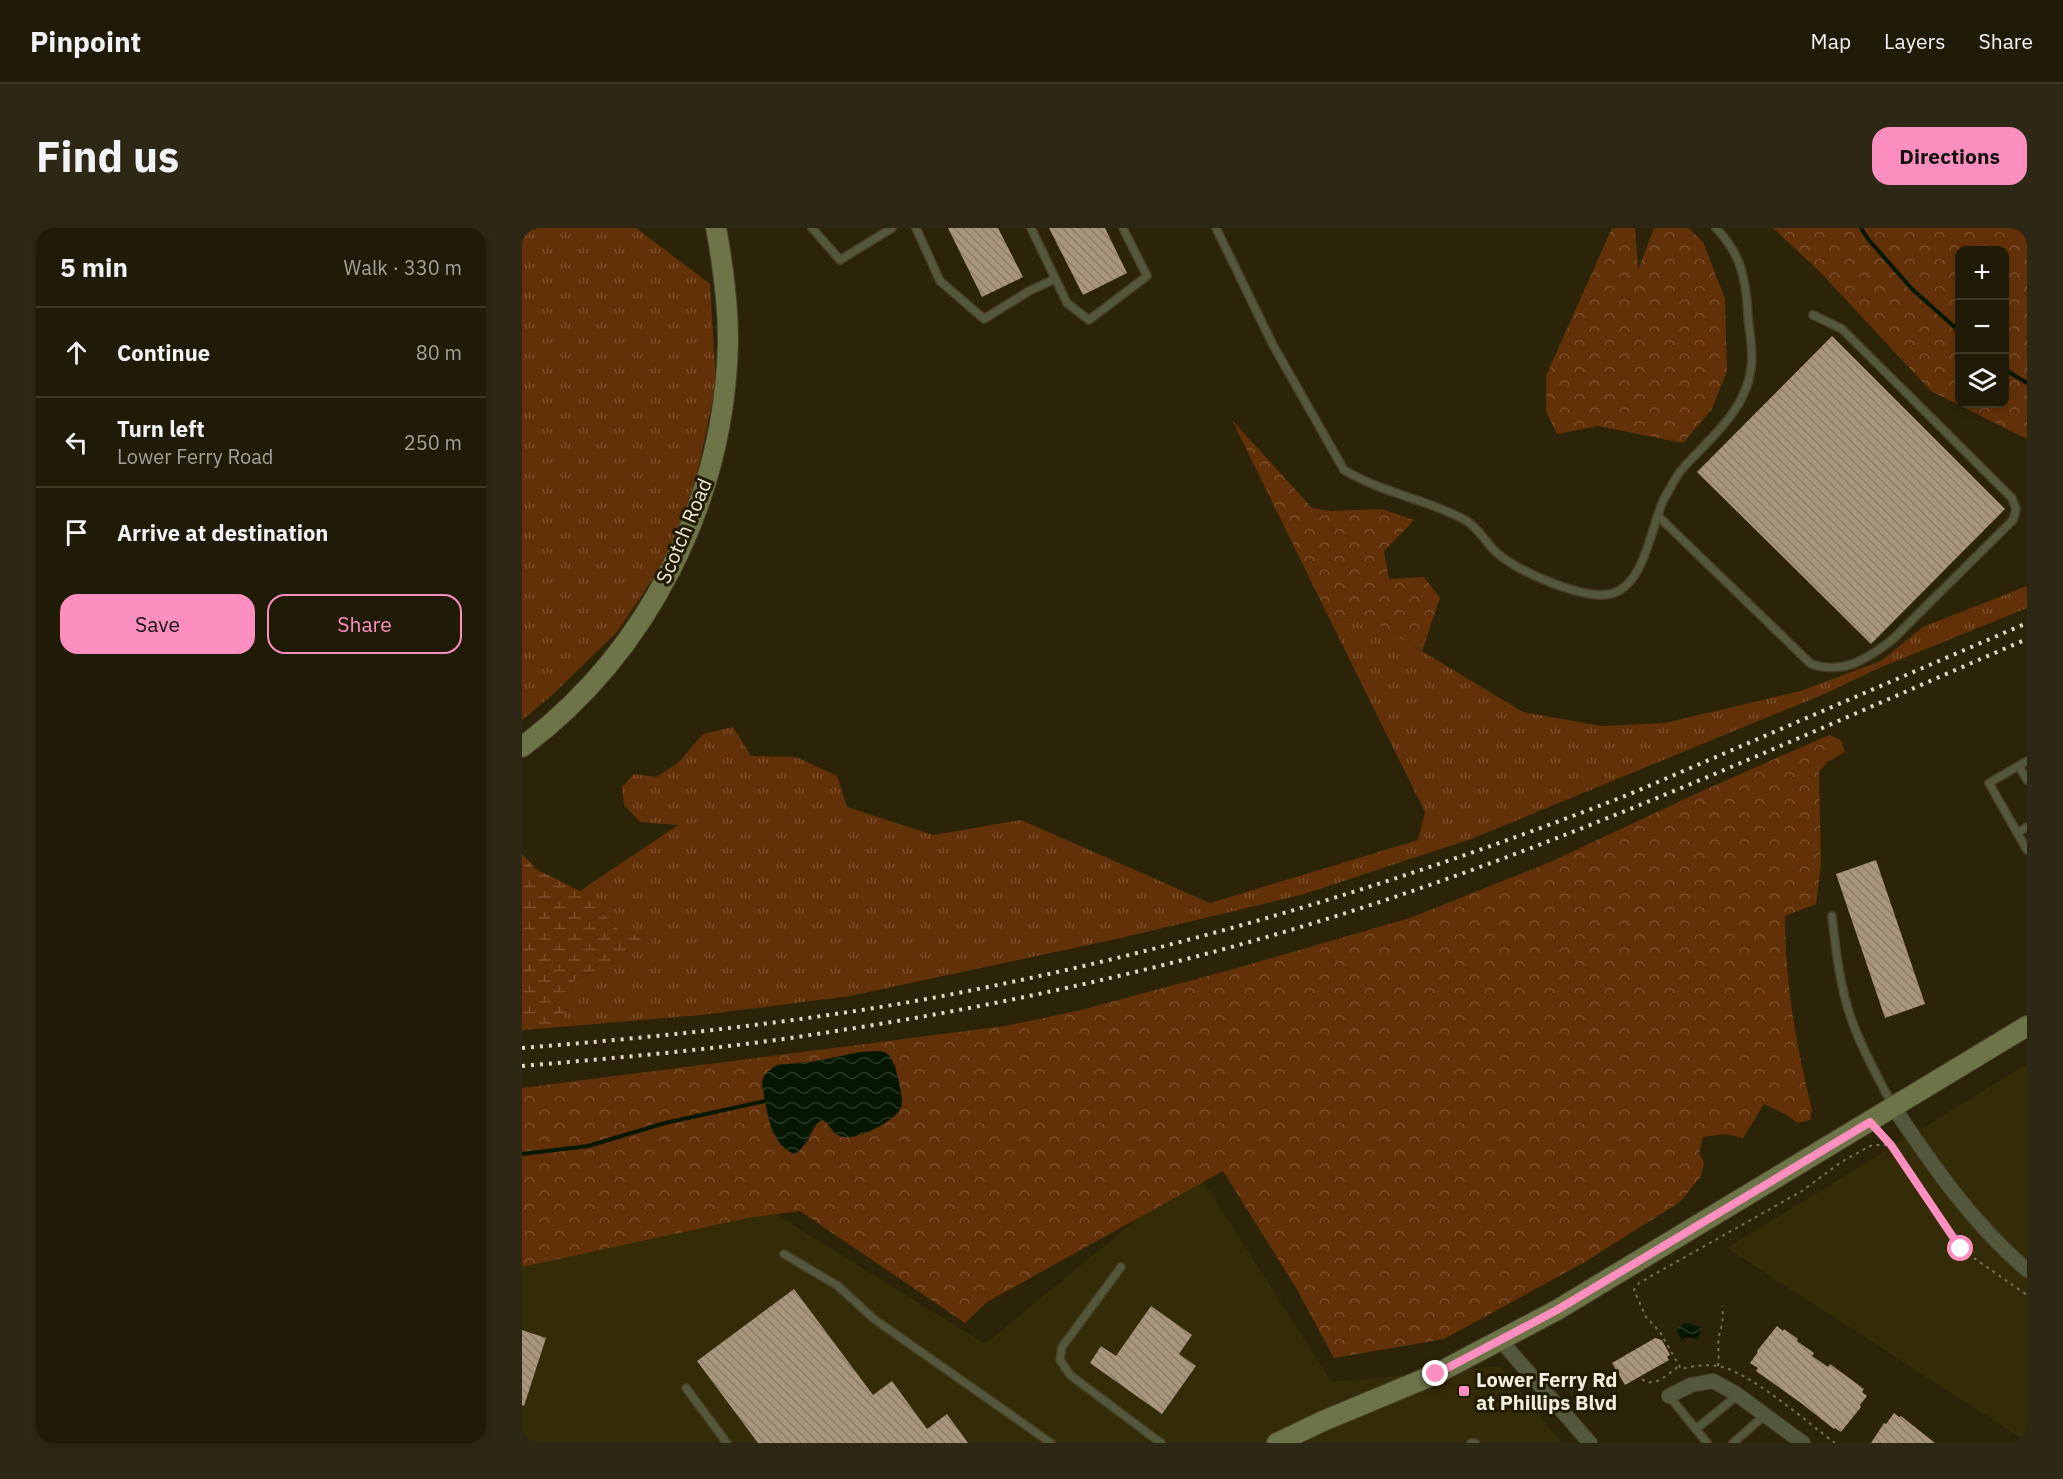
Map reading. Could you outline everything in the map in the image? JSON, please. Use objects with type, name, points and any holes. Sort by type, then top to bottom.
[{"type":"street","name":"Scotch Road","points":[[522,747],[554,722],[579,697],[631,636],[656,598],[702,499],[721,421],[727,363],[726,297],[716,228]]},
{"type":"street","points":[[1277,1443],[1436,1374],[1557,1310],[2027,1026]]},
{"type":"street","points":[[1894,1108],[1952,1191],[2000,1245],[2027,1270]]},
{"type":"street","points":[[1501,1341],[1590,1443]]},
{"type":"street","points":[[1669,1396],[1691,1384],[1713,1381],[1738,1395],[1799,1442]]},
{"type":"lane","points":[[812,228],[840,260],[892,228]]},
{"type":"lane","points":[[916,228],[940,281],[984,319],[1029,291],[1055,279]]},
{"type":"lane","points":[[1031,228],[1067,303],[1089,320],[1147,276],[1123,228]]},
{"type":"lane","points":[[1216,228],[1273,345],[1344,471],[1362,481],[1436,506],[1468,522],[1496,552],[1518,568],[1539,578],[1601,595],[1612,594],[1626,585],[1641,565],[1663,502],[1681,471],[1728,422],[1744,394],[1752,368],[1746,283],[1740,264],[1727,240],[1716,228]]},
{"type":"lane","points":[[1658,516],[1811,664],[1818,667],[1841,669],[1873,656],[1892,640],[2013,520],[2016,509],[2012,498],[1842,329],[1814,315]]},
{"type":"lane","points":[[2027,761],[1989,783],[2027,850]]},
{"type":"lane","points":[[2019,766],[2027,780]]},
{"type":"lane","points":[[2017,833],[2027,827]]},
{"type":"lane","points":[[1833,916],[1838,964],[1851,1020],[1894,1108]]},
{"type":"lane","points":[[784,1254],[838,1286],[874,1318],[1051,1443]]},
{"type":"lane","points":[[1121,1267],[1062,1347],[1060,1360],[1070,1375],[1161,1443]]},
{"type":"lane","points":[[686,1388],[727,1443]]},
{"type":"lane","points":[[1696,1429],[1738,1395]]},
{"type":"lane","points":[[1669,1396],[1707,1443]]},
{"type":"lane","points":[[1733,1443],[1765,1415]]},
{"type":"path","points":[[1870,1122],[1891,1145],[1961,1249],[2027,1295]]},
{"type":"path","points":[[1835,1443],[1744,1376],[1718,1366],[1681,1369],[1660,1332],[1646,1317],[1634,1293],[1637,1285],[1802,1191],[1841,1162],[1872,1145],[1891,1145]]},
{"type":"path","points":[[1718,1366],[1719,1336],[1724,1318],[1722,1306]]},
{"type":"path","points":[[1642,1379],[1647,1383],[1654,1383],[1679,1366]]},
{"type":"shaded area","points":[[2027,1064],[2027,1442],[1727,1248]]},
{"type":"shaded area","points":[[1196,1170],[1332,1382],[1500,1366],[1562,1443],[522,1443],[522,1256],[750,1198],[985,1344]]},
{"type":"green space","points":[[522,228],[636,228],[710,284],[716,383],[698,470],[674,547],[617,632],[551,696],[522,720]]},
{"type":"green space","points":[[1612,228],[1635,228],[1638,270],[1654,228],[1689,228],[1703,242],[1725,299],[1727,371],[1712,409],[1683,443],[1598,426],[1557,434],[1546,411],[1546,376]]},
{"type":"green space","points":[[1773,228],[2025,228],[2027,232],[2027,439],[1965,408],[2009,408],[2009,246],[1955,246],[1955,403],[1931,391],[1820,272]]},
{"type":"green space","points":[[1232,420],[1312,508],[1331,511],[1382,509],[1414,520],[1384,551],[1389,579],[1424,577],[1440,598],[1422,651],[1362,615],[1338,620],[1332,624]]},
{"type":"green space","points":[[2027,586],[2027,608],[1471,839],[1301,895],[1116,939],[850,996],[701,1015],[560,1027],[574,981],[652,942],[618,929],[580,891],[678,825],[640,822],[624,805],[622,787],[634,774],[656,777],[678,763],[703,734],[733,727],[751,756],[796,757],[837,776],[847,807],[933,835],[1021,820],[1210,903],[1418,840],[1425,812],[1332,624],[1338,620],[1362,615],[1523,712],[1601,726],[1665,723],[1800,691],[1881,661],[1923,627]]},
{"type":"green space","points":[[1829,735],[1841,740],[1845,752],[1827,762],[1819,772],[1821,865],[1816,904],[1785,916],[1789,990],[1796,1038],[1812,1110],[1810,1120],[1798,1123],[1764,1104],[1743,1138],[1725,1134],[1703,1137],[1699,1153],[1704,1163],[1701,1176],[1680,1202],[1583,1263],[1444,1339],[1334,1358],[1295,1286],[1223,1171],[987,1302],[965,1323],[800,1211],[748,1218],[522,1267],[522,1088],[1005,1026],[1077,1011],[1410,918],[1548,863]],"holes":[[[811,1062],[895,1064],[902,1102],[833,1131],[824,1120],[818,1122],[805,1146],[778,1065]]]},
{"type":"green space","points":[[522,854],[536,869],[580,891],[618,929],[653,942],[574,981],[560,1027],[522,1030]]},
{"type":"water","points":[[860,1052],[882,1052],[891,1058],[902,1097],[901,1108],[883,1124],[855,1136],[837,1135],[823,1120],[814,1126],[803,1146],[795,1154],[786,1149],[774,1135],[768,1115],[762,1085],[767,1072],[777,1065],[811,1062]]},
{"type":"water","points":[[1685,1323],[1702,1327],[1698,1339],[1687,1337],[1682,1340],[1676,1329]]},
{"type":"building","points":[[948,228],[998,228],[1023,277],[982,297]]},
{"type":"building","points":[[1049,228],[1105,228],[1127,273],[1083,295]]},
{"type":"building","points":[[1832,336],[2005,509],[1871,644],[1697,472]]},
{"type":"building","points":[[1876,860],[1925,1004],[1885,1018],[1836,874]]},
{"type":"building","points":[[794,1289],[873,1395],[892,1381],[927,1429],[947,1414],[968,1443],[758,1443],[697,1361]]},
{"type":"building","points":[[1151,1306],[1192,1335],[1179,1354],[1196,1366],[1162,1414],[1090,1363],[1101,1346],[1116,1356]]},
{"type":"building","points":[[1777,1326],[1798,1339],[1797,1341],[1814,1353],[1812,1356],[1828,1367],[1830,1364],[1864,1389],[1862,1392],[1867,1396],[1841,1432],[1756,1371],[1758,1368],[1750,1363]]},
{"type":"building","points":[[522,1330],[546,1338],[524,1406],[522,1405]]},
{"type":"building","points":[[1655,1338],[1662,1340],[1670,1355],[1667,1357],[1669,1360],[1625,1385],[1612,1363]]},
{"type":"building","points":[[1894,1413],[1935,1443],[1871,1443],[1884,1423],[1886,1424]]},
{"type":"waterway","points":[[1861,228],[1912,289],[1955,328]]},
{"type":"waterway","points":[[2009,372],[2027,383]]},
{"type":"waterway","points":[[522,1154],[588,1146],[665,1123],[765,1101]]},
{"type":"railway","points":[[522,1048],[727,1028],[881,1007],[1021,980],[1198,937],[1372,886],[1459,857],[1630,794],[2027,623]]},
{"type":"railway","points":[[522,1066],[719,1047],[902,1020],[1097,981],[1289,931],[1438,882],[1608,818],[2027,639]]},
{"type":"place","name":"Lower Ferry Rd at Phillips Blvd","points":[[1464,1391]]},
{"type":"route","points":[[1436,1374],[1557,1310],[1870,1122],[1891,1145],[1961,1249]]}]
